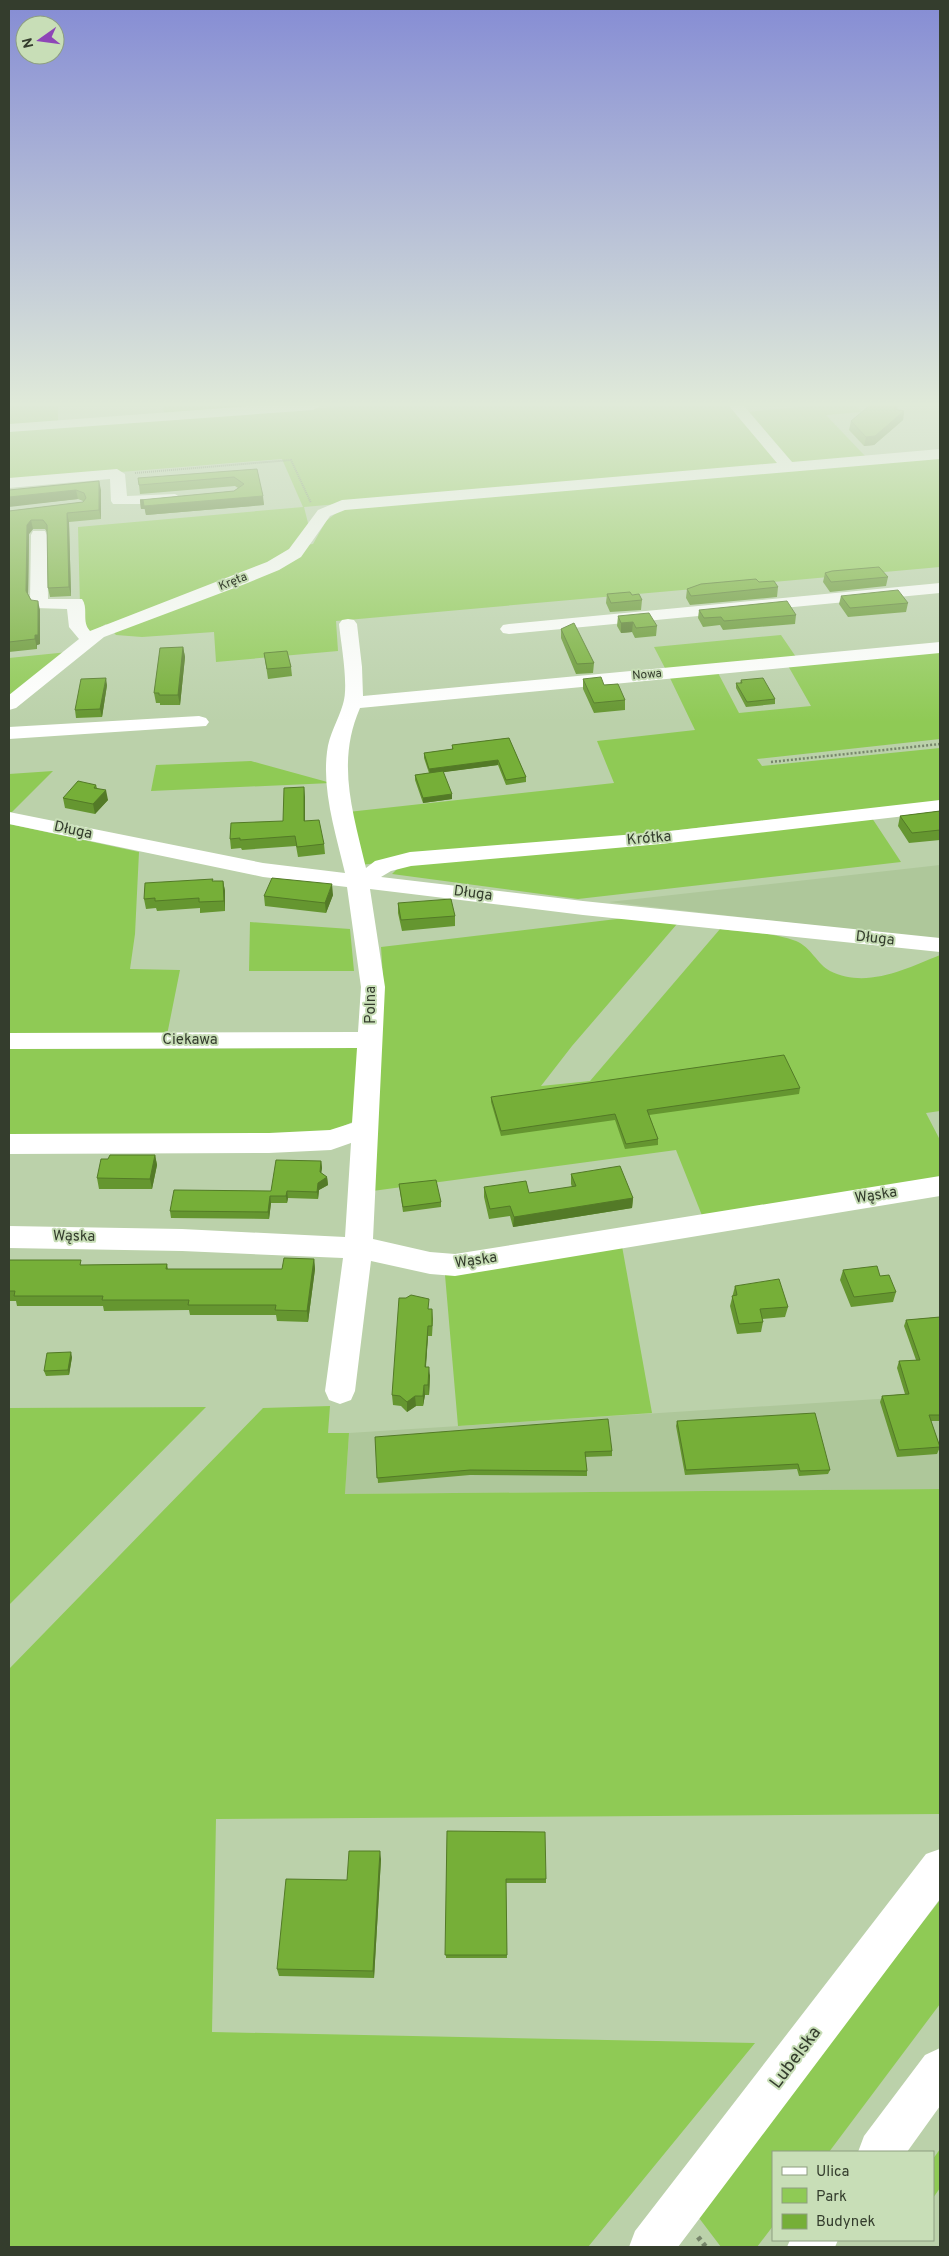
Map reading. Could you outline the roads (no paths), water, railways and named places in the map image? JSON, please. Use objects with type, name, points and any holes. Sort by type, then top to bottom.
[{"type":"highway","points":[[881,2151],[940,2070]]},
{"type":"street","name":"Kręta","points":[[9,704],[89,638],[98,633],[169,608],[273,566],[295,553],[324,513],[327,511]]},
{"type":"street","points":[[39,535],[40,604],[76,603],[77,628],[79,633],[89,638]]},
{"type":"street","points":[[508,628],[940,588]]},
{"type":"street","name":"Polna","points":[[340,1391],[358,1248],[371,1040],[372,987],[360,880],[338,792],[337,752],[343,725],[353,703],[353,667],[348,624]]},
{"type":"street","name":"Nowa","points":[[353,703],[940,647]]},
{"type":"street","points":[[9,733],[199,722]]},
{"type":"street","name":"Krótka","points":[[360,880],[383,866],[410,859],[661,838],[940,806]]},
{"type":"street","name":"Długa","points":[[9,818],[263,870],[360,880],[583,908],[940,945]]},
{"type":"street","name":"Ciekawa","points":[[9,1041],[371,1040]]},
{"type":"street","points":[[9,1144],[269,1143],[331,1140],[364,1129]]},
{"type":"street","name":"Wąska","points":[[9,1237],[185,1239],[358,1248],[432,1264],[455,1265],[940,1186]]},
{"type":"street","name":"Lubelska","points":[[650,2247],[940,1868]]}]
